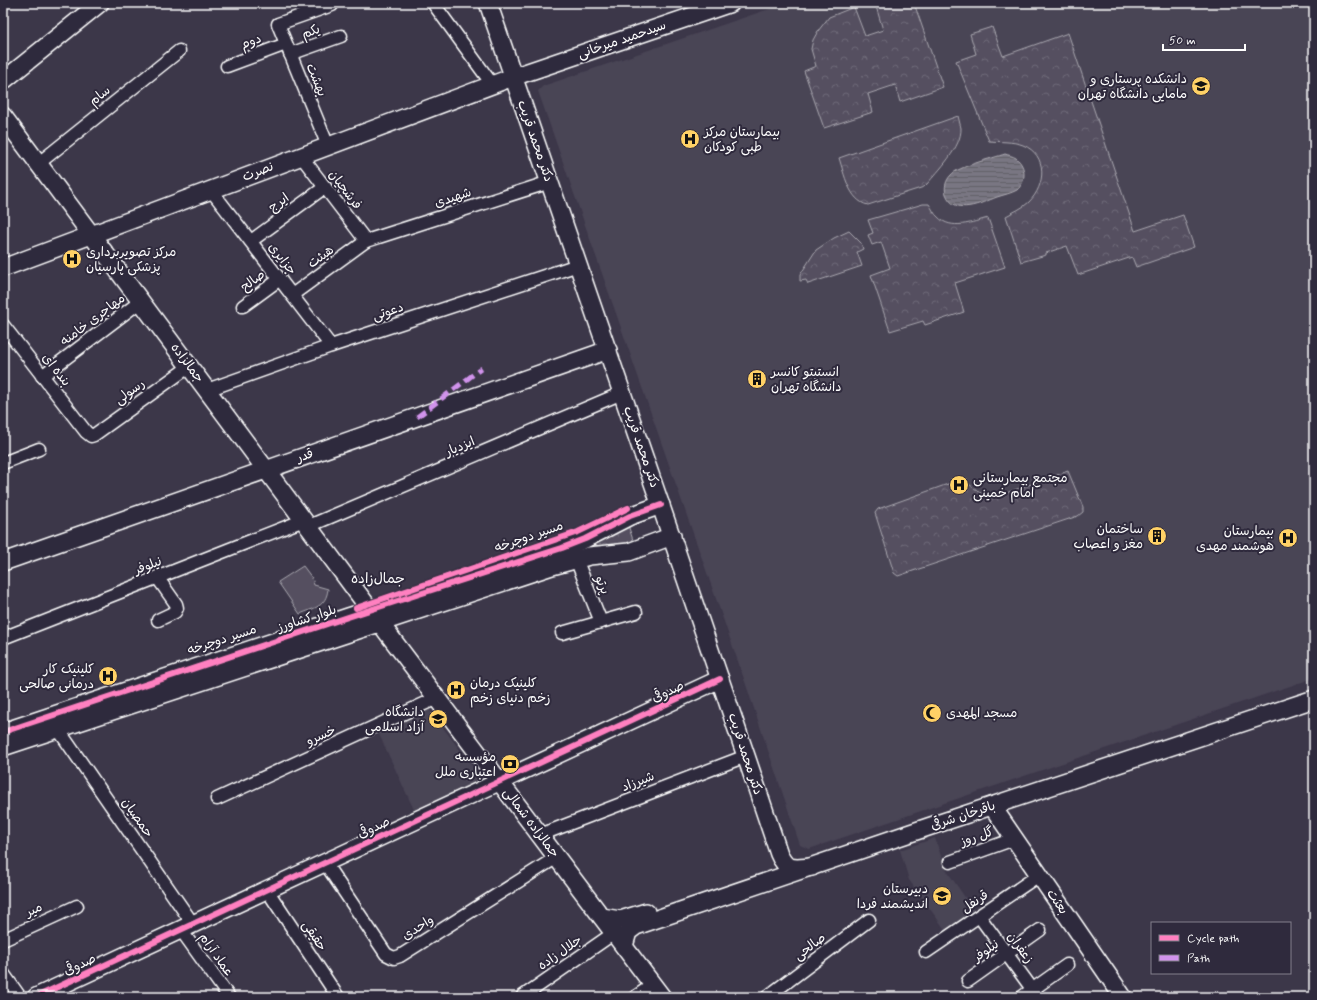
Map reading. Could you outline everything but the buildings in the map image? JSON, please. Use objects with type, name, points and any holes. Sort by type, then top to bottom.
[{"type":"main road","points":[[3,81],[100,3]]},
{"type":"main road","name":"دکتر محمد قریب","points":[[488,3],[672,536],[782,862]]},
{"type":"main road","name":"سیدحمید میرخانی","points":[[513,77],[732,3]]},
{"type":"main road","name":"نصرت","points":[[4,265],[92,234],[513,77]]},
{"type":"main road","name":"جمالزاده","points":[[3,116],[376,616]]},
{"type":"main road","name":"قدر","points":[[3,562],[608,350]]},
{"type":"main road","name":"بلوار کشاورز","points":[[3,747],[58,729],[376,616],[585,539],[630,516],[661,505]]},
{"type":"main road","name":"بلوار کشاورز","points":[[3,732],[376,616],[489,586],[576,559],[597,555],[629,552],[672,536]]},
{"type":"main road","name":"جمالزاده شمالی","points":[[376,616],[658,991]]},
{"type":"main road","name":"صدوقی","points":[[36,997],[720,679]]},
{"type":"main road","name":"باقرخان شرقی","points":[[619,939],[636,926],[1314,699]]},
{"type":"main road","name":"بعثت","points":[[992,806],[1123,997]]},
{"type":"main road","points":[[602,917],[623,920],[778,866],[782,862],[791,868],[812,866]]},
{"type":"street","points":[[433,3],[492,84]]},
{"type":"street","name":"بهشت","points":[[328,146],[278,24],[332,5]]},
{"type":"street","name":"یکم","points":[[288,49],[341,36]]},
{"type":"street","name":"دوم","points":[[227,66],[288,49]]},
{"type":"street","name":"سام","points":[[39,163],[179,51]]},
{"type":"street","name":"فرشچیان","points":[[301,156],[366,242]]},
{"type":"street","name":"شهیدی","points":[[366,242],[550,182]]},
{"type":"street","name":"ایرج","points":[[251,241],[325,187]]},
{"type":"street","name":"جزایری","points":[[211,190],[331,346]]},
{"type":"street","name":"هیئت","points":[[292,295],[366,242]]},
{"type":"street","name":"دعوتی","points":[[207,390],[331,346],[578,265]]},
{"type":"street","name":"صالح","points":[[243,306],[280,279]]},
{"type":"street","name":"مهاجری خامنه","points":[[42,376],[141,301]]},
{"type":"street","name":"بنده ای","points":[[3,325],[86,432]]},
{"type":"street","name":"رسولی","points":[[86,432],[91,436],[94,435],[190,366]]},
{"type":"street","name":"ایزدیار","points":[[306,523],[622,393]]},
{"type":"street","points":[[3,463],[39,449]]},
{"type":"street","name":"نیلوفر","points":[[3,638],[157,577],[306,523]]},
{"type":"street","name":"پرتو","points":[[576,559],[601,622]]},
{"type":"street","points":[[157,577],[176,604],[177,608],[175,612],[158,620]]},
{"type":"street","points":[[562,633],[636,612]]},
{"type":"street","name":"خسرو","points":[[217,800],[437,698]]},
{"type":"street","name":"حمصیان","points":[[58,729],[187,927]]},
{"type":"street","name":"شیرزاد","points":[[540,835],[746,756]]},
{"type":"street","name":"گل روز","points":[[950,862],[1014,839]]},
{"type":"street","name":"واحدی","points":[[325,863],[386,954],[394,958],[400,956],[556,857]]},
{"type":"street","name":"قرنفل","points":[[926,952],[1039,875]]},
{"type":"street","name":"حقیقی","points":[[267,890],[338,997]]},
{"type":"street","name":"میر","points":[[3,940],[77,906]]},
{"type":"street","name":"زعفران","points":[[979,916],[1035,993]]},
{"type":"street","name":"صالحی","points":[[768,997],[869,920]]},
{"type":"street","name":"عماد آرام","points":[[187,927],[229,997]]},
{"type":"street","name":"نیلوفر","points":[[968,981],[1040,930]]},
{"type":"street","name":"جلال زاده","points":[[522,997],[619,939]]},
{"type":"street","points":[[1022,997],[1035,993],[1067,965]]},
{"type":"street","points":[[3,973],[20,997]]},
{"type":"street","points":[[635,997],[658,991]]},
{"type":"shaded area","name":"مجتمع بیمارستانی امام خمینی","points":[[787,3],[1314,3],[1314,678],[809,849],[800,845],[741,670],[538,91],[543,86]]},
{"type":"shaded area","points":[[1005,154],[1016,158],[1022,165],[1024,178],[1017,190],[976,205],[962,207],[950,201],[946,194],[945,186],[951,175],[960,169]]},
{"type":"shaded area","points":[[424,708],[429,709],[482,779],[480,785],[416,814],[377,730]]},
{"type":"shaded area","name":"دبیرستان اندیشمند فردا","points":[[935,838],[945,868],[975,912],[946,931],[909,880],[900,850]]},
{"type":"green space","points":[[875,3],[914,3],[943,87],[900,102],[895,85],[868,94],[873,112],[824,128],[804,71],[816,66],[811,49],[813,40],[829,17],[854,7],[865,36],[883,30]]},
{"type":"green space","points":[[992,27],[1003,56],[1068,33],[1135,231],[1183,215],[1194,247],[1136,267],[1132,257],[1078,275],[1067,246],[1046,253],[1046,255],[1021,262],[1006,216],[1024,206],[1035,195],[1041,179],[1042,171],[1040,163],[1037,156],[1023,145],[1010,142],[989,141],[956,61],[976,54],[970,34]]},
{"type":"green space","points":[[958,116],[961,128],[958,143],[954,151],[924,187],[868,205],[856,198],[848,186],[839,158]]},
{"type":"green space","points":[[923,204],[929,204],[937,216],[949,224],[956,225],[969,223],[988,218],[1005,267],[955,283],[964,312],[925,325],[923,321],[890,331],[871,275],[890,268],[881,242],[872,245],[868,235],[873,233],[868,220]]},
{"type":"green space","points":[[849,231],[861,243],[863,249],[857,252],[862,266],[808,284],[806,280],[800,281],[800,275],[816,250],[834,238]]},
{"type":"green space","points":[[1068,471],[1083,507],[1083,512],[1078,516],[898,576],[894,573],[875,513],[878,509],[962,479],[989,499]]},
{"type":"green space","points":[[628,525],[634,543],[585,547]]},
{"type":"green space","points":[[303,566],[312,578],[314,585],[328,589],[325,600],[322,603],[300,614],[278,582]]},
{"type":"marked path","points":[[417,417],[482,368]]},
{"type":"cycle path","points":[[3,732],[348,617],[562,548],[585,539],[630,516],[661,505]]},
{"type":"cycle path","name":"مسیر دوچرخه","points":[[356,608],[578,532],[628,508]]},
{"type":"cycle path","points":[[36,997],[720,679]]},
{"type":"place","name":"دانشکده پرستاری و مامایی دانشگاه تهران","points":[[1201,86]]},
{"type":"place","name":"بیمارستان مرکز طبی کودکان","points":[[690,139]]},
{"type":"place","name":"مرکز تصویربرداری پزشکی پارسیان","points":[[72,259]]},
{"type":"place","name":"انستیتو کانسر دانشگاه تهران","points":[[757,379]]},
{"type":"place","name":"مجتمع بیمارستانی امام خمینی","points":[[959,485]]},
{"type":"place","name":"ساختمان مغز و اعصاب","points":[[1157,536]]},
{"type":"place","name":"بیمارستان هوشمند مهدی","points":[[1288,538]]},
{"type":"place","name":"کلینیک کار درمانی صالحی","points":[[108,676]]},
{"type":"place","name":"کلینیک درمان زخم دنیای زخم","points":[[456,690]]},
{"type":"place","name":"مسجد المهدی","points":[[932,713]]},
{"type":"place","name":"دانشگاه آزاد اسلامی","points":[[438,719]]},
{"type":"place","name":"مؤسسه اعتباری ملل","points":[[510,764]]},
{"type":"place","name":"دبیرستان اندیشمند فردا","points":[[942,896]]},
{"type":"district","name":"جمال‌زاده","points":[[378,579]]}]
